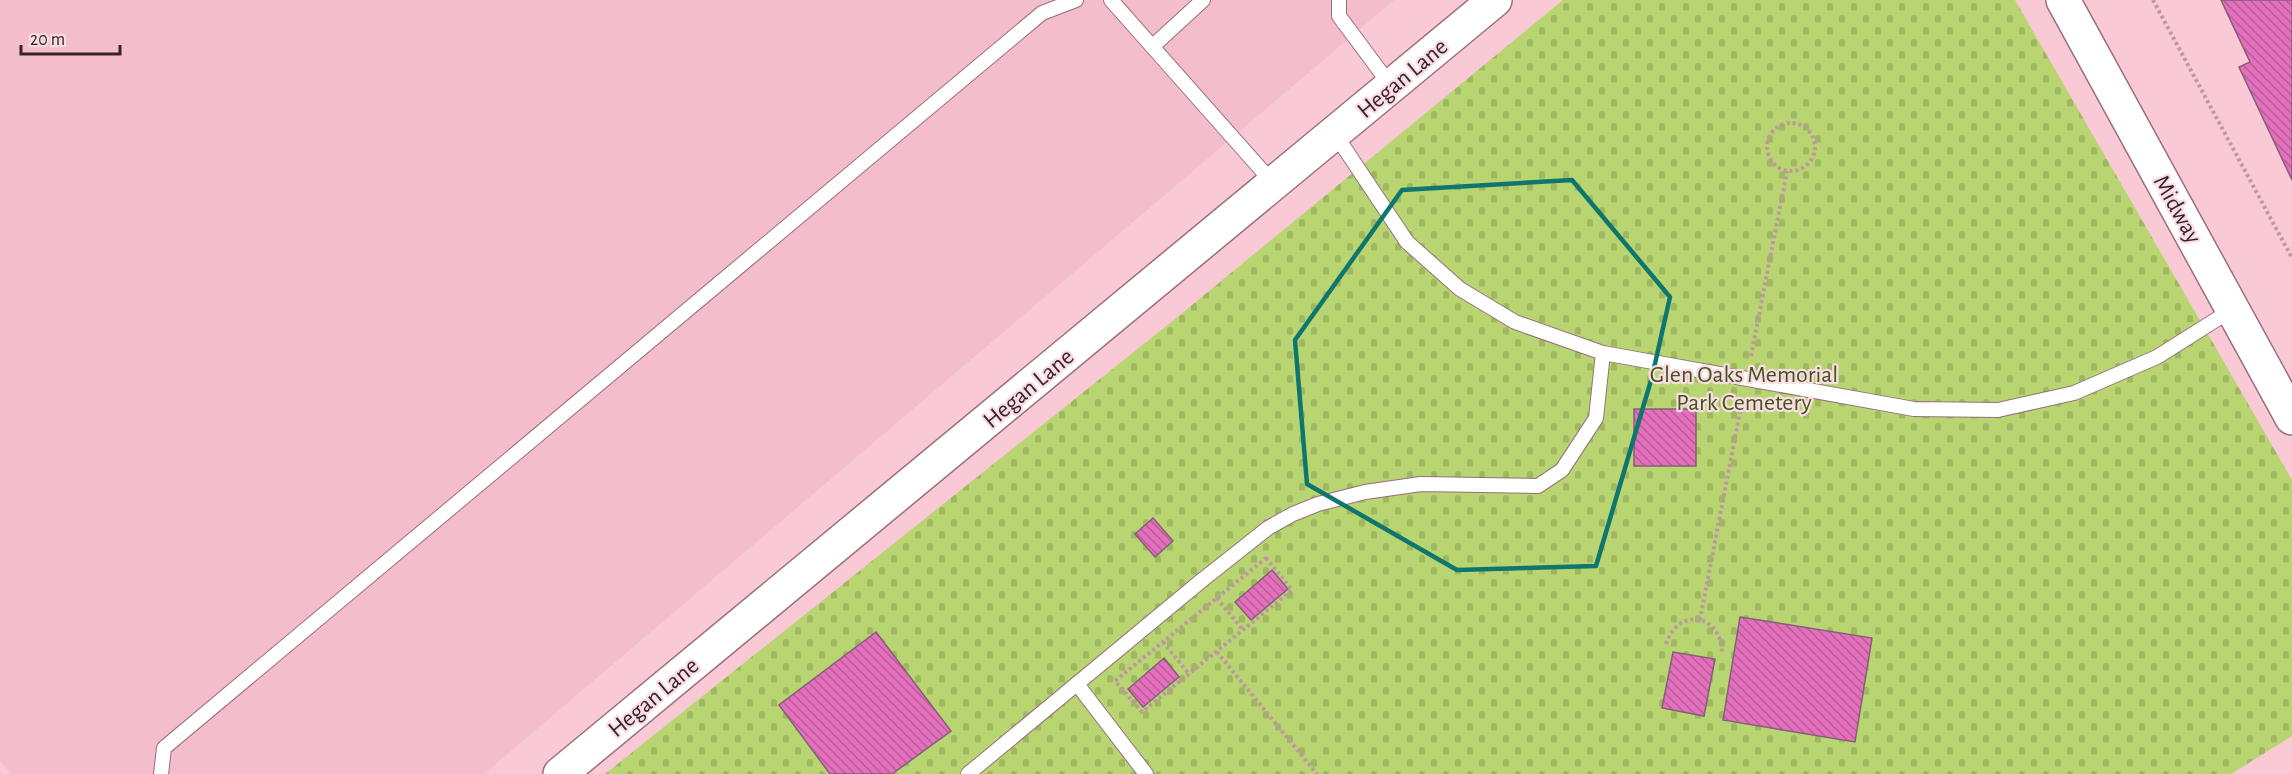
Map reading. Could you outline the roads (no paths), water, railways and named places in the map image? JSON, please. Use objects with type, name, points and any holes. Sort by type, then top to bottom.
[{"type":"street","name":"Hegan Lane","points":[[560,774],[1494,0]]},
{"type":"street","name":"Midway","points":[[2063,0],[2292,418]]},
{"type":"lane","points":[[161,774],[164,748],[1042,13],[1076,0]]},
{"type":"lane","points":[[1111,0],[1274,184]]},
{"type":"lane","points":[[1152,46],[1203,0]]},
{"type":"lane","points":[[1339,0],[1339,16],[1391,86]]},
{"type":"lane","points":[[1335,134],[1407,242],[1460,289],[1515,322],[1603,353],[1914,409],[1998,410],[2074,393],[2095,384],[2157,357],[2233,309]]},
{"type":"lane","points":[[968,774],[1268,528],[1293,514],[1318,504],[1365,492],[1421,484],[1538,486],[1562,470],[1596,418],[1603,353]]},
{"type":"lane","points":[[1077,684],[1146,774]]},
{"type":"park label","name":"Glen Oaks Memorial Park Cemetery","points":[[1744,388]]}]
